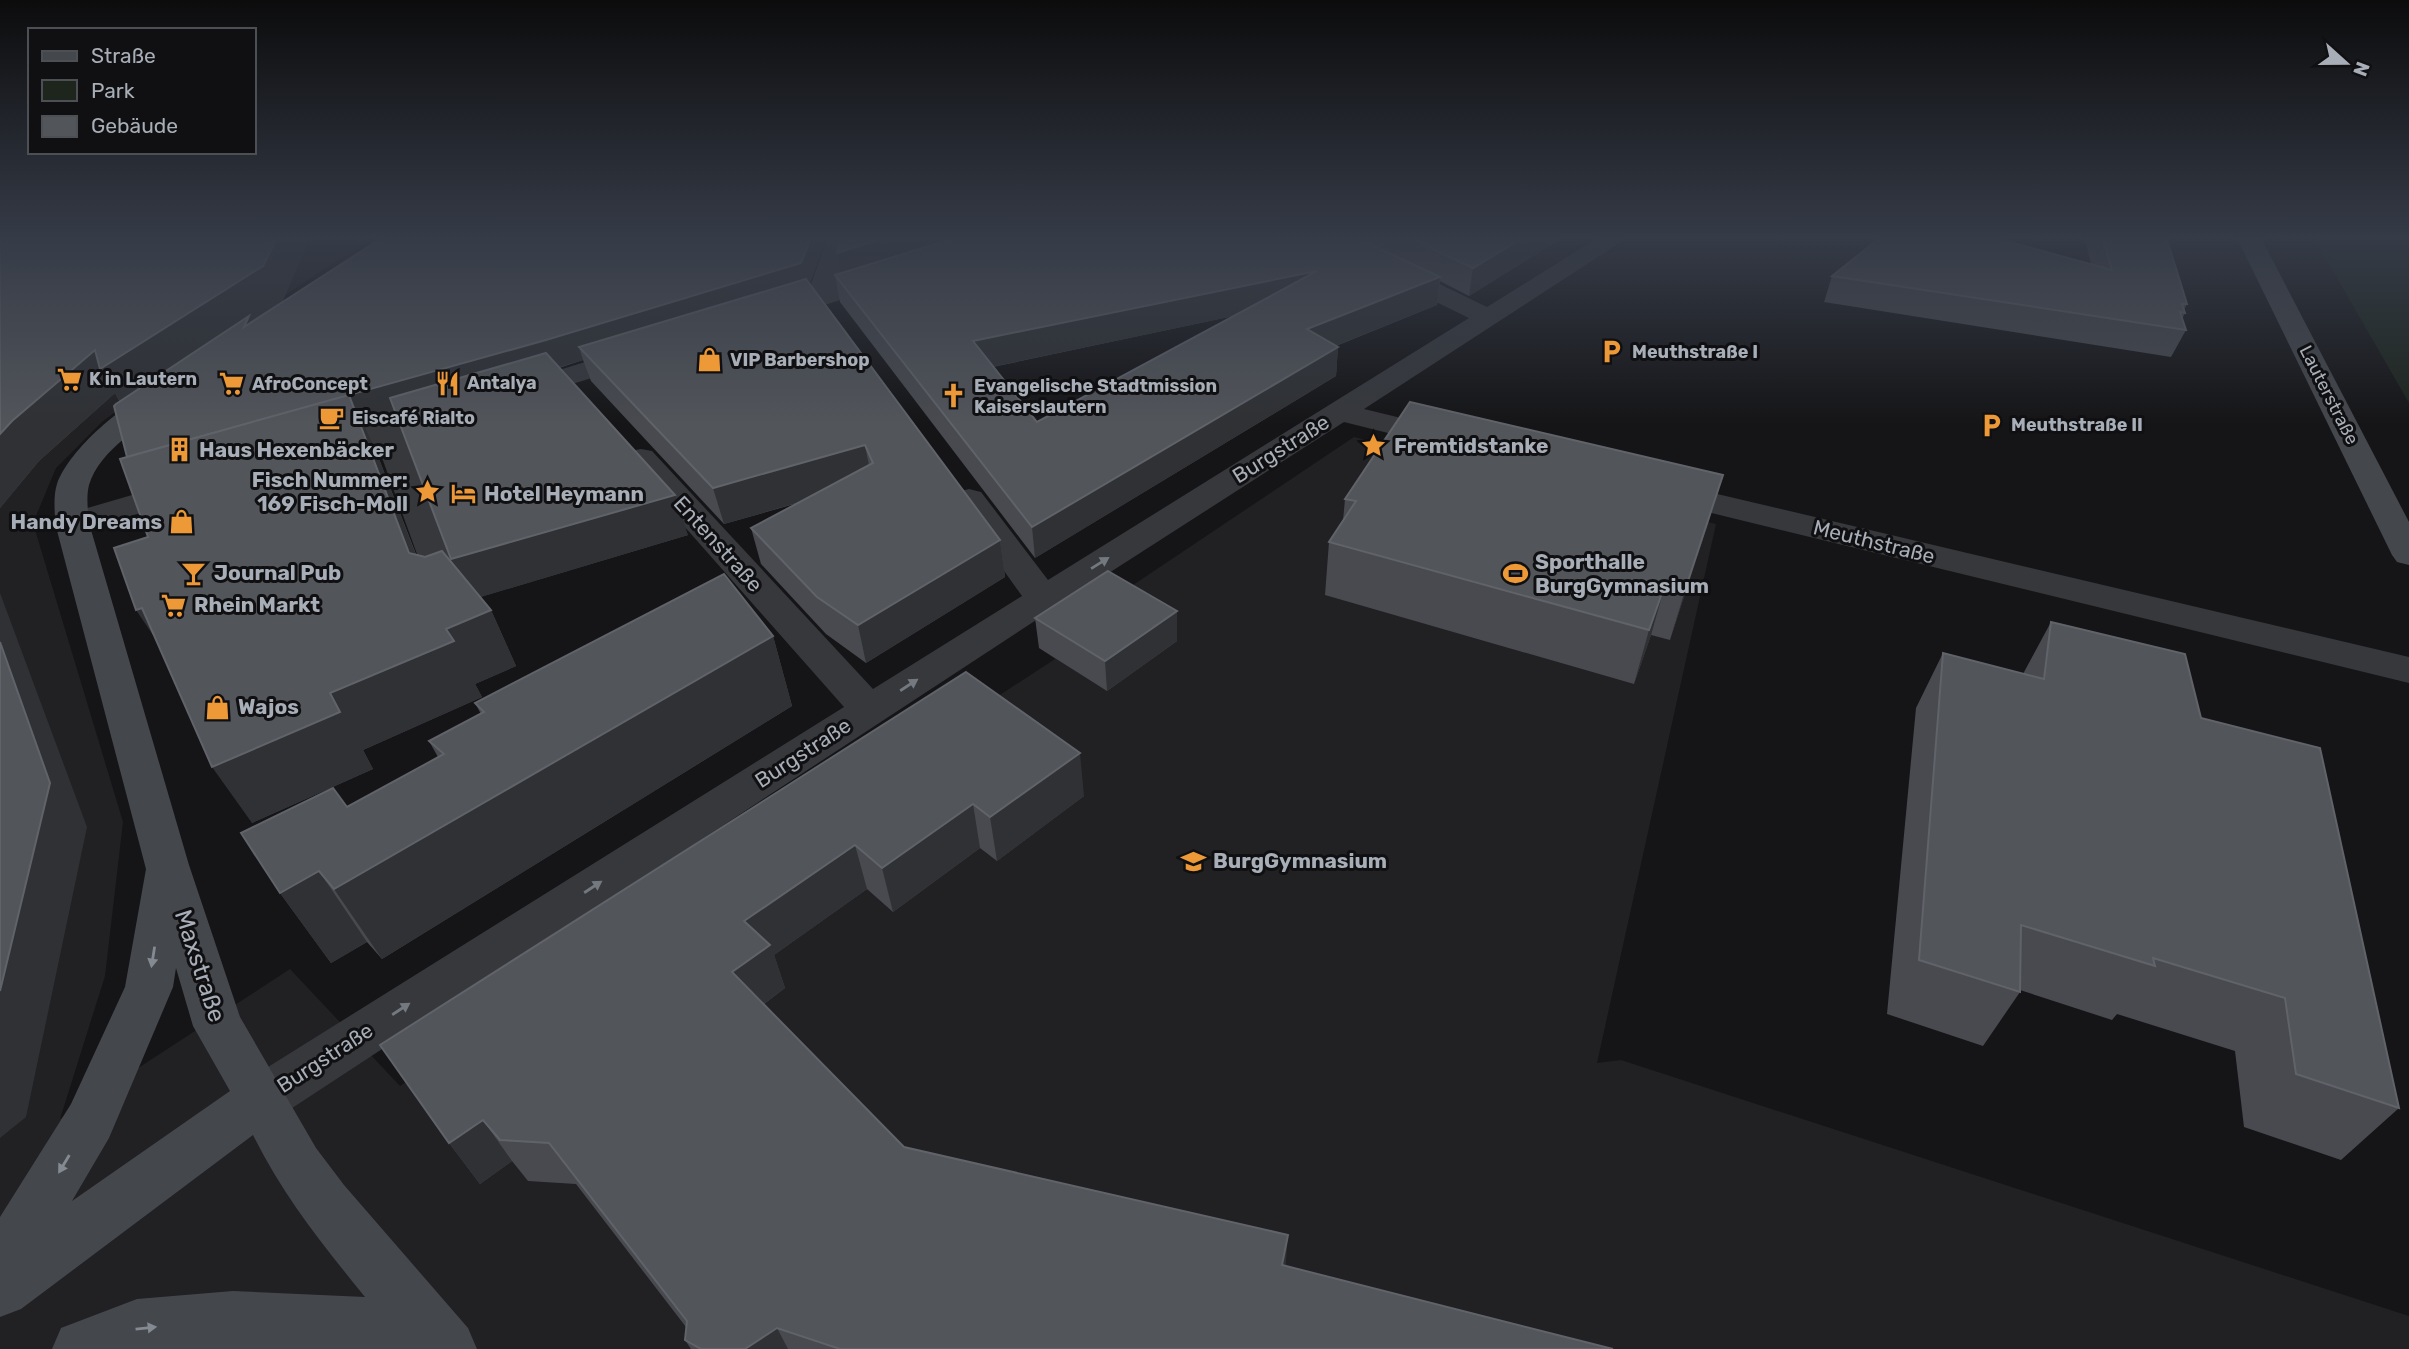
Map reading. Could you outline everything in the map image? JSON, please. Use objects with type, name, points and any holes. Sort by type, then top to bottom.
[{"type":"main road","name":"Lauterstraße","points":[[2280,299],[2409,555]]},
{"type":"main road","name":"Maxstraße","points":[[182,384],[122,426],[93,453],[73,485],[72,523],[167,865],[218,1026],[298,1166],[324,1204],[437,1339]]},
{"type":"main road","points":[[0,1269],[90,1121],[149,987],[167,865]]},
{"type":"main road","name":"Burgstraße","points":[[0,1288],[162,1168],[262,1099]]},
{"type":"main road","points":[[82,1349],[137,1329],[233,1321],[437,1339]]},
{"type":"street","points":[[828,309],[830,299]]},
{"type":"street","points":[[740,323],[828,309],[849,299]]},
{"type":"street","points":[[1450,299],[1487,317]]},
{"type":"street","name":"Burgstraße","points":[[262,1099],[1516,299]]},
{"type":"street","points":[[285,461],[484,402],[577,387],[660,348]]},
{"type":"street","points":[[1339,412],[1469,444]]},
{"type":"street","points":[[387,430],[451,598]]},
{"type":"street","name":"Entenstraße","points":[[623,439],[869,710]]},
{"type":"street","points":[[953,477],[1043,599]]},
{"type":"street","points":[[72,523],[221,480]]},
{"type":"street","name":"Meuthstraße","points":[[1637,485],[2409,670]]},
{"type":"shaded area","name":"BurgGymnasium","points":[[0,299],[279,299],[160,378],[102,422],[56,468],[33,523],[123,822],[105,976],[60,1119],[290,969],[400,1086],[1055,659],[1039,648],[1354,437],[1716,524],[1597,1063],[1621,1060],[2409,1316],[2409,1349],[0,1349]]},
{"type":"green space","points":[[2349,299],[2409,299],[2409,403]]},
{"type":"building","points":[[0,299],[211,299],[100,369],[95,350],[0,434]]},
{"type":"building","points":[[287,299],[682,299],[546,340],[127,457],[114,406],[249,316],[244,327]]},
{"type":"building","points":[[739,299],[821,299],[1000,540],[858,625],[817,597],[751,528],[873,463],[865,445],[713,488],[579,347]]},
{"type":"building","points":[[854,299],[1180,299],[973,341],[1037,422],[1265,299],[1384,299],[1307,329],[1338,347],[1032,527]]},
{"type":"building","points":[[1982,299],[2185,299],[2187,304],[2182,304],[2185,313],[2180,312],[2186,330]]},
{"type":"building","points":[[546,353],[675,495],[451,559],[390,398]]},
{"type":"building","points":[[349,395],[409,553],[425,557],[442,551],[491,610],[446,629],[454,641],[330,693],[340,712],[212,767],[142,608],[136,610],[114,548],[148,537],[120,459]]},
{"type":"building","name":"Sporthalle BurgGymnasium","points":[[1410,402],[1723,475],[1686,587],[1666,582],[1649,630],[1329,542],[1356,501],[1345,499]]},
{"type":"building","points":[[1108,571],[1177,611],[1105,661],[1035,618]]},
{"type":"building","points":[[724,574],[773,636],[334,889],[319,871],[280,893],[241,833],[333,788],[347,807],[444,754],[429,741],[484,712],[475,703]]},
{"type":"building","points":[[2051,622],[2185,654],[2201,718],[2320,748],[2399,1108],[2296,1074],[2285,998],[2153,958],[2155,966],[2021,925],[2020,992],[1919,960],[1943,653],[2044,679]]},
{"type":"building","points":[[0,642],[50,783],[0,991]]},
{"type":"building","points":[[966,672],[1080,753],[990,817],[973,804],[882,868],[855,845],[744,921],[770,945],[732,972],[904,1147],[1288,1235],[1282,1265],[1613,1349],[840,1349],[777,1328],[745,1349],[701,1349],[685,1340],[687,1321],[549,1143],[500,1140],[483,1120],[449,1143],[380,1045]]},
{"type":"place","name":"Meuthstraße I","points":[[1612,352]]},
{"type":"place","name":"VIP Barbershop","points":[[710,360]]},
{"type":"place","name":"K in Lautern","points":[[69,379]]},
{"type":"place","name":"Antalya","points":[[447,383]]},
{"type":"place","name":"AfroConcept","points":[[232,384]]},
{"type":"place","name":"Evangelische Stadtmission Kaiserslautern","points":[[954,396]]},
{"type":"place","name":"Eiscafé Rialto","points":[[332,418]]},
{"type":"place","name":"Meuthstraße II","points":[[1991,425]]},
{"type":"place","name":"Fremtidstanke","points":[[1374,446]]},
{"type":"place","name":"Haus Hexenbäcker","points":[[179,450]]},
{"type":"place","name":"Fisch Nummer: 169 Fisch-Moll","points":[[428,492]]},
{"type":"place","name":"Hotel Heymann","points":[[464,494]]},
{"type":"place","name":"Handy Dreams","points":[[182,522]]},
{"type":"place","name":"Journal Pub","points":[[194,573]]},
{"type":"place","name":"Sporthalle BurgGymnasium","points":[[1515,574]]},
{"type":"place","name":"Rhein Markt","points":[[174,605]]},
{"type":"place","name":"Wajos","points":[[218,707]]},
{"type":"place","name":"BurgGymnasium","points":[[1193,861]]}]
